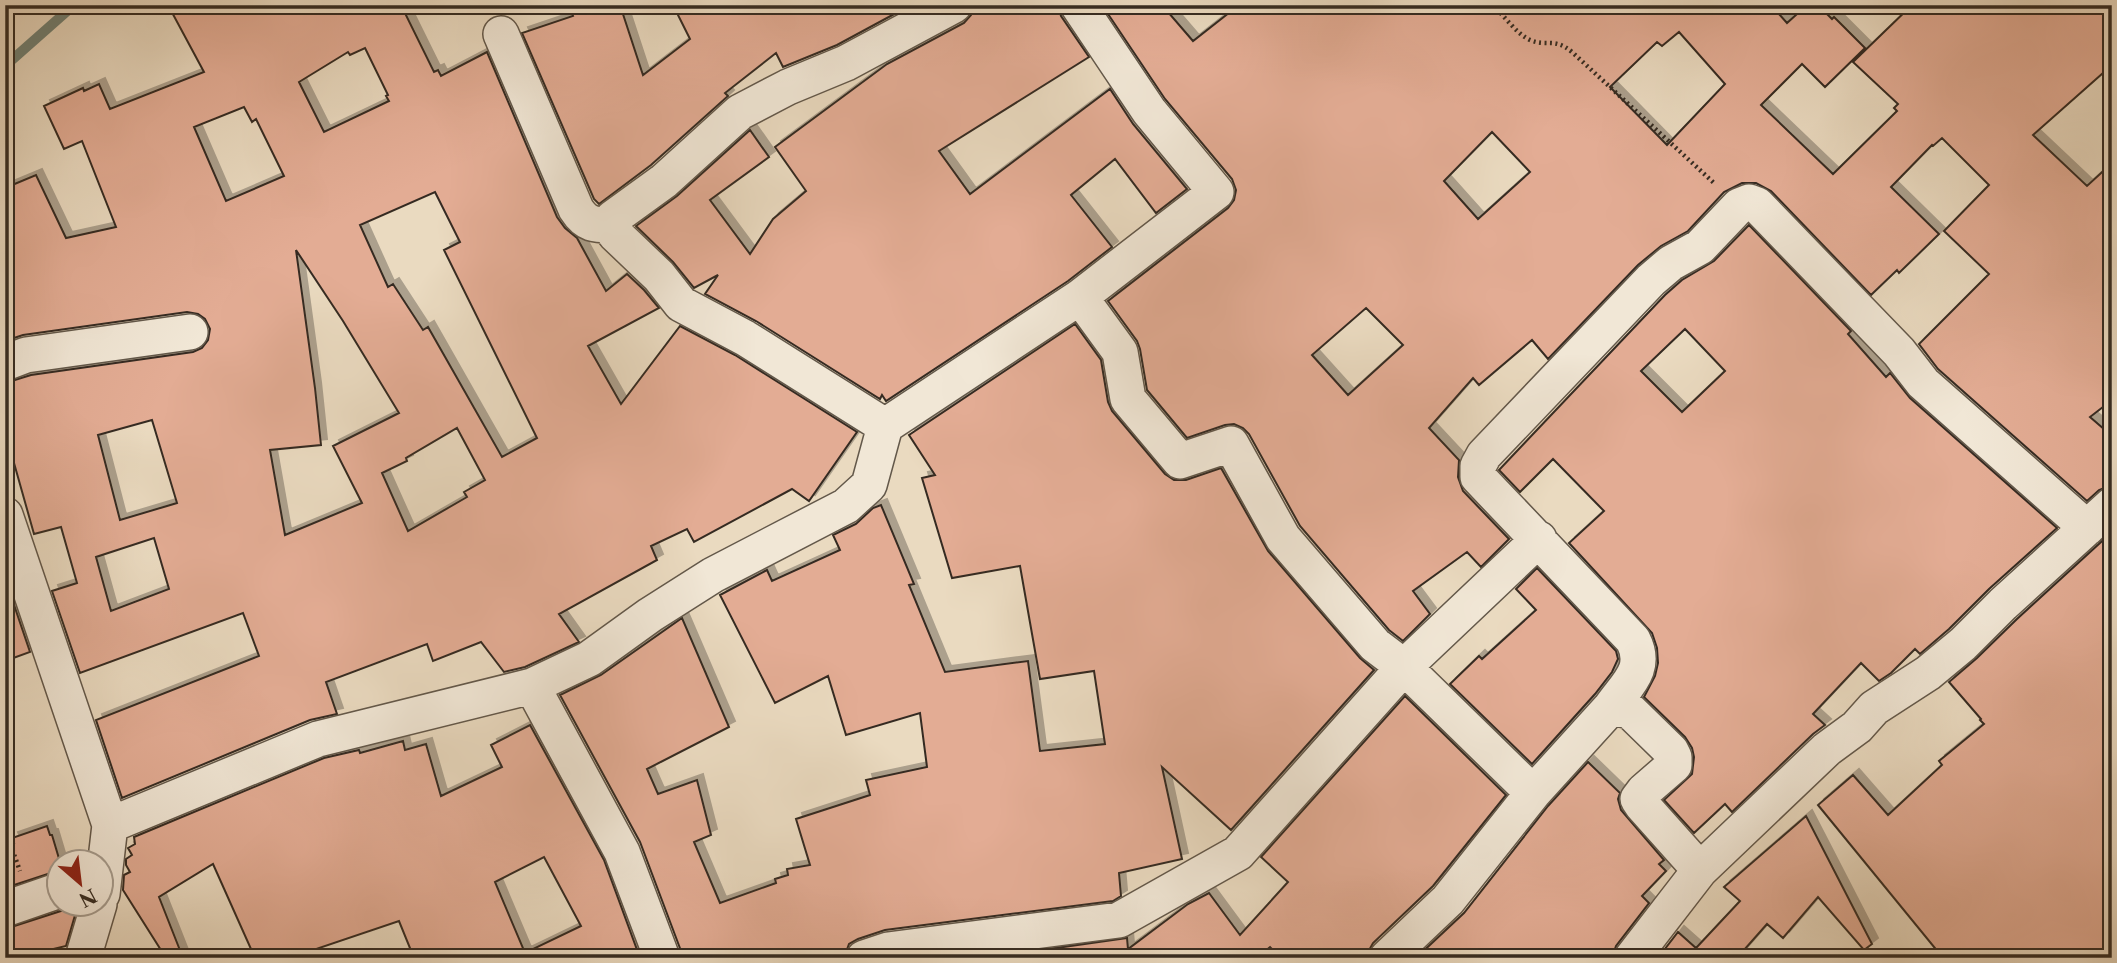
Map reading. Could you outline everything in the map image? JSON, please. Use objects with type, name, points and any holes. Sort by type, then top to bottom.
[{"type":"street","points":[[885,426],[745,338],[681,304],[659,276],[615,234],[613,218],[664,181],[740,112],[788,87],[846,63],[954,5]]},
{"type":"street","points":[[110,825],[318,739],[532,686],[589,659],[650,615],[713,576],[846,506],[869,485],[885,426],[1080,297],[1216,192],[1149,111],[1078,5]]},
{"type":"street","points":[[501,34],[576,209],[582,219],[592,225],[612,225]]},
{"type":"street","points":[[1387,958],[1448,900],[1533,793],[1611,707],[1637,671],[1640,661],[1639,651],[1633,640],[1478,477],[1478,466],[1484,455],[1651,280],[1671,263],[1700,247],[1739,206],[1749,202],[1757,205],[1899,352],[1923,383],[2099,516],[1963,644],[1928,673],[1874,708],[1857,727],[1827,749],[1700,870],[1632,958]]},
{"type":"street","points":[[1080,297],[1120,352],[1128,399],[1180,461],[1231,444],[1283,538],[1376,645],[1404,667],[1533,793]]},
{"type":"street","points":[[5,363],[26,355],[190,332]]},
{"type":"street","points":[[5,515],[110,825],[107,848]]},
{"type":"street","points":[[864,958],[888,950],[1008,946],[1119,920],[1238,853],[1404,667],[1539,539]]},
{"type":"street","points":[[532,686],[622,852],[662,958]]},
{"type":"street","points":[[1611,707],[1630,711],[1671,751],[1674,765],[1638,799],[1700,870]]},
{"type":"street","points":[[83,958],[95,918]]},
{"type":"path","points":[[1493,5],[1527,38],[1536,42],[1561,43],[1739,206]]},
{"type":"path","points":[[5,829],[32,900]]},
{"type":"building","points":[[168,5],[401,5],[434,72],[438,70],[441,76],[487,52],[557,217],[577,238],[606,291],[627,274],[659,308],[588,346],[621,404],[680,326],[735,355],[857,432],[809,501],[792,489],[694,542],[687,529],[651,546],[657,560],[559,614],[579,642],[525,667],[504,672],[481,642],[433,661],[427,644],[326,682],[337,714],[310,720],[122,798],[96,720],[259,656],[243,613],[80,673],[52,591],[77,583],[61,527],[34,534],[14,463],[5,466],[5,383],[31,375],[193,352],[202,348],[208,340],[210,329],[205,319],[198,314],[187,312],[23,335],[5,341],[5,188],[36,175],[66,238],[116,227],[82,141],[64,149],[44,106],[83,88],[84,91],[99,84],[110,109],[204,72]],"holes":[[[365,48],[389,101],[324,132],[299,82],[348,52],[350,55]],[[244,107],[252,122],[256,119],[284,176],[226,201],[194,127]],[[435,192],[460,242],[444,250],[537,438],[502,457],[428,327],[423,330],[393,284],[388,287],[360,225]],[[296,250],[399,413],[333,446],[362,503],[285,535],[270,450],[321,445],[315,388]],[[152,420],[177,503],[120,520],[98,435]],[[457,428],[485,480],[464,492],[467,497],[408,531],[382,473],[407,461],[406,458]],[[154,538],[169,589],[111,611],[96,557]]]},
{"type":"building","points":[[569,5],[620,5],[643,75],[690,39],[673,5],[911,5],[837,45],[783,67],[776,53],[725,93],[728,96],[651,165],[599,204],[594,199],[522,33],[573,16]]},
{"type":"building","points":[[974,5],[1058,5],[1061,16],[1089,57],[939,151],[970,194],[1110,89],[1133,124],[1187,189],[1156,213],[1115,159],[1071,195],[1112,247],[1068,281],[886,401],[882,395],[880,399],[756,321],[705,294],[718,275],[694,288],[673,262],[636,226],[677,196],[750,130],[769,157],[710,200],[750,254],[773,219],[806,191],[775,147],[887,64],[964,23],[971,15]]},
{"type":"building","points":[[1102,5],[1162,5],[1193,41],[1239,5],[1771,5],[1787,23],[1807,5],[1818,5],[1865,48],[1825,87],[1802,64],[1761,105],[1833,174],[1897,111],[1894,108],[1898,104],[1853,62],[1912,5],[2112,5],[2112,65],[2033,135],[2087,186],[2112,163],[2112,400],[2090,417],[2112,436],[2112,485],[2099,490],[2087,501],[1938,369],[1919,344],[1989,274],[1944,231],[1989,185],[1942,138],[1891,187],[1939,234],[1899,273],[1897,270],[1871,295],[1771,191],[1756,183],[1742,183],[1724,192],[1688,231],[1661,246],[1638,265],[1548,359],[1532,340],[1479,385],[1473,378],[1429,428],[1459,460],[1458,477],[1463,491],[1509,539],[1481,567],[1467,552],[1413,591],[1430,614],[1403,641],[1389,630],[1300,526],[1249,434],[1243,428],[1234,424],[1225,425],[1187,438],[1147,390],[1137,341],[1108,301],[1228,208],[1234,200],[1236,190],[1232,179],[1165,99]],"holes":[[[1679,32],[1725,84],[1667,145],[1610,87],[1657,42],[1662,46]],[[1492,132],[1530,172],[1478,219],[1444,181]],[[1366,308],[1403,345],[1348,395],[1312,355]]]},
{"type":"building","points":[[1749,225],[1851,331],[1848,334],[1886,377],[1890,373],[1910,398],[2057,528],[1920,654],[1915,649],[1879,681],[1861,663],[1813,714],[1825,725],[1732,812],[1725,804],[1694,833],[1664,800],[1692,774],[1694,757],[1685,737],[1644,697],[1655,676],[1658,663],[1652,633],[1569,543],[1604,511],[1553,459],[1520,492],[1499,470],[1665,295],[1682,280],[1714,261]],"holes":[[[1685,329],[1725,371],[1682,412],[1641,371]]]},
{"type":"building","points":[[1075,324],[1101,360],[1112,411],[1165,474],[1174,480],[1186,480],[1221,468],[1268,551],[1360,658],[1374,670],[1231,830],[1162,767],[1182,859],[1119,873],[1121,896],[1113,901],[885,930],[849,944],[844,958],[682,958],[640,842],[560,695],[601,675],[682,618],[729,727],[647,769],[658,794],[697,780],[711,835],[694,842],[720,903],[776,883],[775,879],[788,875],[787,869],[810,865],[796,819],[870,795],[866,780],[927,767],[920,713],[846,735],[828,676],[775,703],[720,595],[767,570],[772,581],[840,550],[833,535],[856,524],[873,508],[881,505],[914,584],[909,585],[945,672],[1028,661],[1040,751],[1105,744],[1094,671],[1040,679],[1020,566],[952,578],[922,478],[935,475],[909,435]]},
{"type":"building","points":[[2112,532],[2112,958],[1943,958],[1818,805],[1853,775],[1888,815],[1942,765],[1939,761],[1984,724],[1949,682]]},
{"type":"building","points":[[1537,568],[1616,651],[1618,659],[1612,672],[1595,694],[1532,764],[1450,684],[1479,656],[1482,659],[1536,610],[1516,589]]},
{"type":"building","points":[[13,602],[30,652],[5,661],[5,605]]},
{"type":"building","points":[[1405,696],[1506,795],[1433,886],[1373,943],[1367,958],[1281,958],[1270,947],[1257,958],[985,958],[1127,938],[1128,949],[1188,904],[1209,893],[1240,935],[1288,882],[1261,857]]},
{"type":"building","points":[[530,725],[604,860],[640,958],[414,958],[399,921],[313,950],[317,958],[255,958],[213,864],[159,897],[183,958],[166,958],[123,890],[124,875],[130,872],[126,859],[132,855],[128,848],[135,844],[134,837],[324,758],[359,750],[360,753],[403,741],[405,750],[426,744],[441,796],[502,767],[491,745]],"holes":[[[544,857],[581,926],[525,953],[495,882]]]},
{"type":"building","points":[[1588,762],[1620,793],[1618,799],[1621,810],[1664,860],[1659,864],[1666,871],[1642,896],[1649,903],[1616,946],[1612,958],[1416,958],[1464,913],[1548,806]]},
{"type":"building","points":[[1806,816],[1872,944],[1864,950],[1818,897],[1783,938],[1767,924],[1737,958],[1658,958],[1678,932],[1696,948],[1740,901],[1724,887]]},
{"type":"building","points":[[47,826],[56,848],[46,848],[46,875],[5,888],[5,846],[14,843],[12,838]]},
{"type":"building","points":[[46,916],[46,918],[74,918],[66,946],[49,950],[50,958],[5,958],[5,929]]},
{"type":"waterway","points":[[5,66],[74,5]]}]
